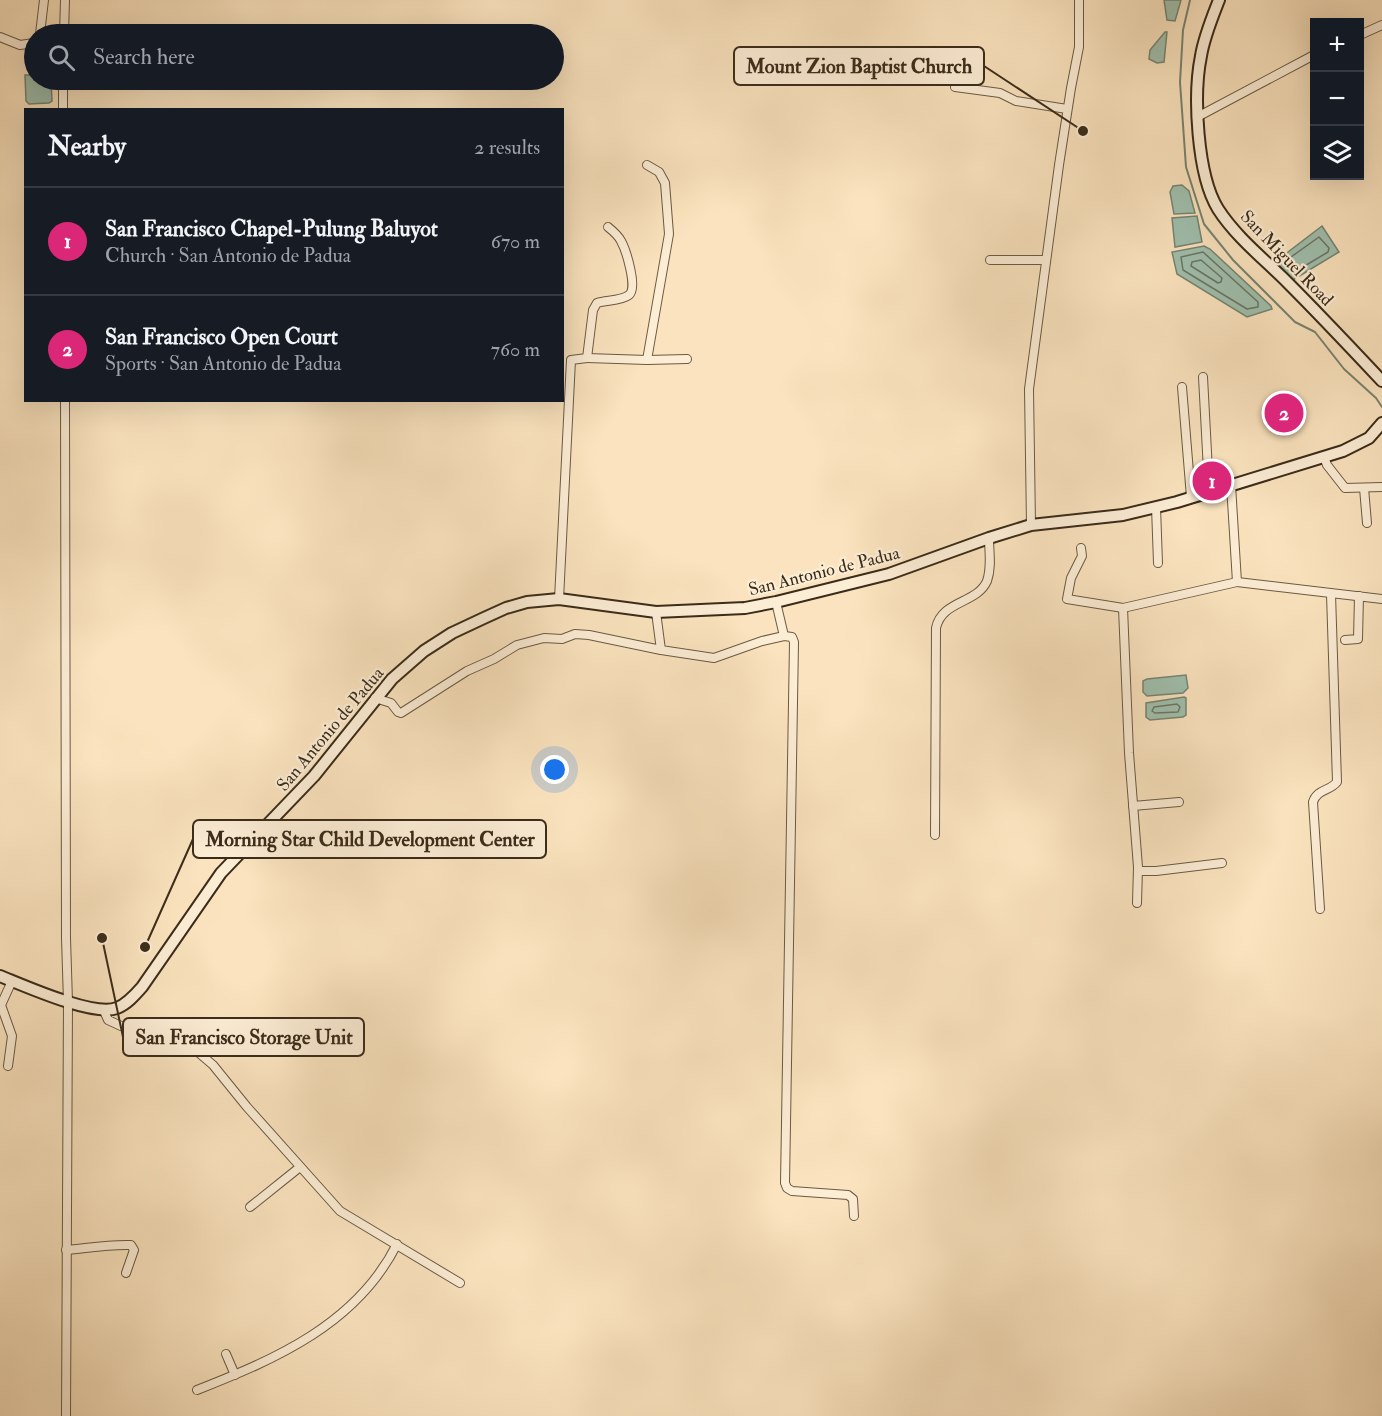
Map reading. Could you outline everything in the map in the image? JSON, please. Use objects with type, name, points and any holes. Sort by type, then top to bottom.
[{"type":"street","points":[[41,24],[44,0]]},
{"type":"street","points":[[64,0],[64,24]]},
{"type":"street","points":[[1031,525],[1029,389],[1067,109],[1079,47],[1079,0]]},
{"type":"street","name":"San Miguel Road","points":[[1220,0],[1200,58],[1198,116],[1202,157],[1209,189],[1218,208],[1234,230],[1382,381]]},
{"type":"street","points":[[1364,33],[1382,25]]},
{"type":"street","points":[[0,37],[24,45]]},
{"type":"street","points":[[1201,115],[1310,57]]},
{"type":"street","points":[[955,87],[1000,93],[1016,101],[1067,109]]},
{"type":"street","points":[[63,90],[63,108]]},
{"type":"street","points":[[647,165],[658,172],[665,183],[669,234],[647,360]]},
{"type":"street","points":[[587,358],[595,306],[600,302],[627,296],[632,291],[633,279],[624,248],[616,234],[608,227]]},
{"type":"street","points":[[990,260],[1046,260]]},
{"type":"street","points":[[559,599],[567,360],[587,358],[687,359]]},
{"type":"street","points":[[1203,376],[1208,471],[1215,471],[1219,488]]},
{"type":"street","points":[[1182,387],[1191,497]]},
{"type":"street","points":[[65,402],[68,1002],[66,1416]]},
{"type":"street","name":"San Antonio de Padua","points":[[105,1011],[123,1005],[142,987],[221,873],[314,776],[392,679],[416,658],[452,633],[506,608],[526,602],[559,599],[656,612],[745,608],[776,602],[889,574],[1031,525],[1123,515],[1232,485],[1343,451],[1369,438],[1382,423]]},
{"type":"street","points":[[1324,457],[1345,488],[1382,487]]},
{"type":"street","points":[[1232,485],[1237,582]]},
{"type":"street","points":[[1364,488],[1367,523]]},
{"type":"street","points":[[1156,507],[1158,563]]},
{"type":"street","points":[[935,835],[936,628],[940,616],[946,610],[970,597],[986,584],[990,567],[988,538]]},
{"type":"street","points":[[1082,548],[1082,556],[1071,578],[1067,599],[1123,608],[1237,582],[1382,599]]},
{"type":"street","points":[[1320,909],[1313,802],[1317,794],[1337,782],[1331,594]]},
{"type":"street","points":[[1346,640],[1358,639],[1359,596]]},
{"type":"street","points":[[776,602],[784,636]]},
{"type":"street","points":[[1123,608],[1129,753],[1138,871],[1137,903]]},
{"type":"street","points":[[656,612],[661,650]]},
{"type":"street","points":[[375,698],[391,703],[398,712],[402,712],[467,672],[517,645],[544,638],[562,639],[575,634],[589,635],[714,658],[762,641],[784,636],[792,637],[794,642],[785,1183],[792,1191],[849,1195],[853,1198],[854,1216]]},
{"type":"street","points":[[1133,806],[1179,802]]},
{"type":"street","points":[[1138,871],[1222,863]]},
{"type":"street","points":[[0,976],[68,1002],[105,1011],[108,1020],[121,1026],[165,1037],[199,1053],[213,1065],[340,1211],[460,1282]]},
{"type":"street","points":[[8,1066],[12,1036],[1,1005],[12,981]]},
{"type":"street","points":[[250,1207],[300,1167]]},
{"type":"street","points":[[66,1250],[103,1247],[111,1244],[131,1245],[134,1250],[126,1273]]},
{"type":"street","points":[[197,1390],[292,1348],[329,1323],[366,1292],[385,1267],[396,1244]]},
{"type":"street","points":[[226,1354],[235,1375]]},
{"type":"green space","points":[[1284,395],[1297,425],[1283,431],[1271,400]]},
{"type":"water","points":[[1164,0],[1181,0],[1175,21],[1167,20]]},
{"type":"water","points":[[1167,32],[1164,62],[1157,63],[1149,59],[1150,50]]},
{"type":"water","points":[[26,90],[51,90],[52,101],[49,103],[29,104],[26,101]]},
{"type":"water","points":[[1182,185],[1189,191],[1195,213],[1174,214],[1170,192],[1173,186]]},
{"type":"water","points":[[1197,216],[1202,242],[1175,247],[1172,218]]},
{"type":"water","points":[[1322,226],[1339,252],[1291,281],[1270,261],[1281,253],[1284,255]]},
{"type":"water","points":[[1204,246],[1210,249],[1272,309],[1247,317],[1177,274],[1172,252]]},
{"type":"water","points":[[1186,675],[1188,688],[1183,693],[1147,696],[1143,692],[1143,681],[1147,679]]},
{"type":"water","points":[[1186,698],[1186,715],[1183,717],[1150,720],[1146,717],[1146,703]]},
{"type":"waterway","points":[[1190,0],[1183,30],[1180,82],[1186,167],[1204,224],[1233,260],[1295,322],[1315,332],[1344,369],[1376,398],[1382,407]]},
{"type":"place","name":"Mount Zion Baptist Church","points":[[1083,131]]},
{"type":"place","name":"San Francisco Open Court","points":[[1284,413]]},
{"type":"place","name":"San Francisco Chapel-Pulung Baluyot","points":[[1212,481]]},
{"type":"place","name":"San Francisco Storage Unit","points":[[102,938]]},
{"type":"place","name":"Morning Star Child Development Center","points":[[145,947]]}]
